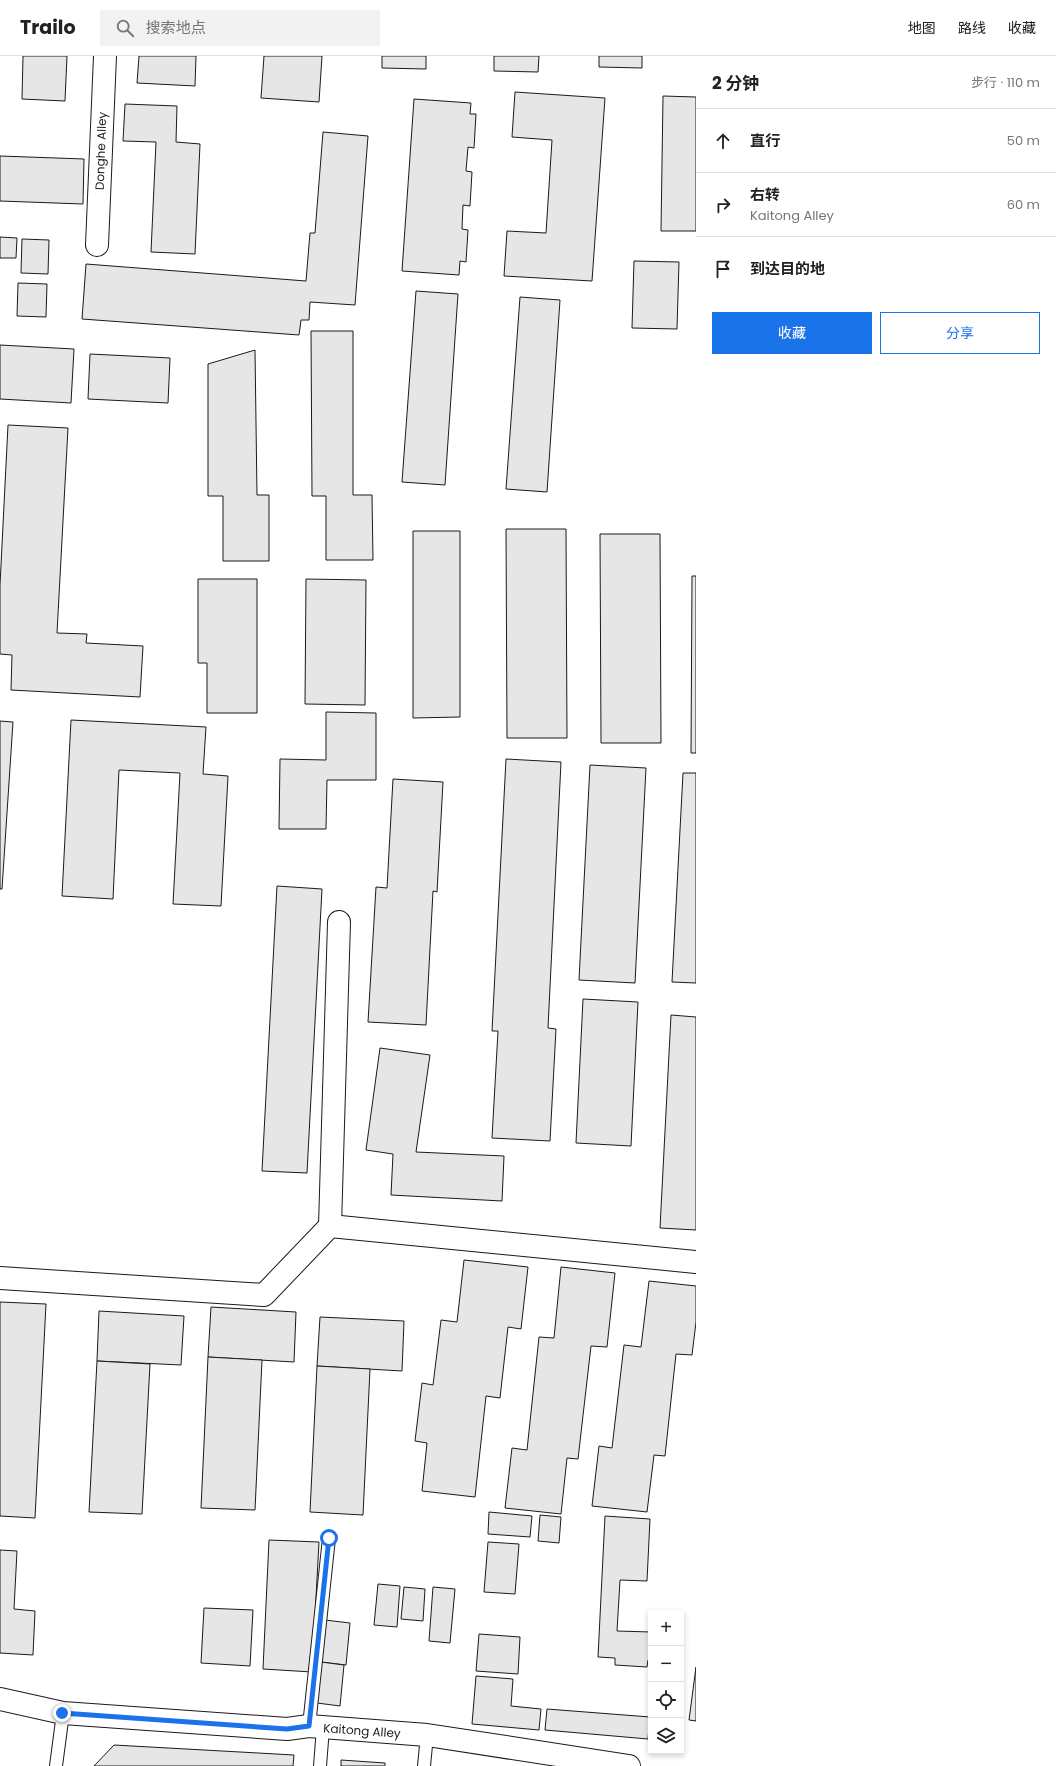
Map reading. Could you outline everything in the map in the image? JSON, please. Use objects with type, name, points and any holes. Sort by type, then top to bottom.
[{"type":"street","name":"Donghe Alley","points":[[97,246],[105,56]]},
{"type":"street","points":[[0,1278],[264,1295],[330,1226],[339,922]]},
{"type":"street","points":[[330,1226],[696,1262]]},
{"type":"street","name":"Kaitong Alley","points":[[0,1699],[62,1713],[287,1729],[316,1727],[427,1735],[629,1766]]},
{"type":"lane","points":[[320,1766],[316,1727],[329,1538]]},
{"type":"lane","points":[[56,1766],[62,1713]]},
{"type":"lane","points":[[424,1766],[427,1735]]},
{"type":"building","points":[[23,56],[67,56],[65,101],[22,99]]},
{"type":"building","points":[[139,56],[196,56],[195,86],[137,83]]},
{"type":"building","points":[[264,56],[322,56],[319,102],[261,98]]},
{"type":"building","points":[[382,56],[426,56],[426,69],[382,68]]},
{"type":"building","points":[[494,56],[539,56],[538,72],[494,71]]},
{"type":"building","points":[[599,56],[642,56],[642,68],[599,67]]},
{"type":"building","points":[[515,92],[605,98],[592,281],[504,276],[507,231],[546,233],[552,140],[512,137]]},
{"type":"building","points":[[663,96],[696,97],[696,231],[661,231]]},
{"type":"building","points":[[414,99],[471,103],[470,114],[476,114],[474,148],[468,147],[466,171],[472,172],[470,206],[463,205],[462,229],[468,230],[466,262],[460,261],[459,275],[402,271]]},
{"type":"building","points":[[125,104],[177,106],[176,142],[200,144],[195,254],[151,252],[156,142],[123,141]]},
{"type":"building","points":[[323,132],[368,136],[355,305],[310,302],[309,320],[301,320],[299,335],[82,319],[86,264],[306,281],[310,233],[315,233]]},
{"type":"building","points":[[0,156],[84,159],[83,204],[0,201]]},
{"type":"building","points":[[0,237],[17,238],[16,258],[0,258]]},
{"type":"building","points":[[22,239],[49,240],[48,274],[21,273]]},
{"type":"building","points":[[634,261],[679,262],[677,329],[632,328]]},
{"type":"building","points":[[18,283],[47,284],[46,317],[17,316]]},
{"type":"building","points":[[416,291],[458,294],[445,485],[402,482]]},
{"type":"building","points":[[520,297],[560,300],[547,492],[506,489]]},
{"type":"building","points":[[311,331],[353,331],[353,495],[372,495],[373,560],[326,560],[326,496],[312,496]]},
{"type":"building","points":[[0,345],[74,349],[71,403],[0,399]]},
{"type":"building","points":[[255,350],[257,495],[269,495],[269,561],[223,561],[223,496],[208,496],[208,364]]},
{"type":"building","points":[[90,354],[170,358],[168,403],[88,399]]},
{"type":"building","points":[[8,425],[68,428],[57,633],[87,634],[86,643],[143,646],[140,697],[11,690],[12,655],[0,654],[0,585]]},
{"type":"building","points":[[506,529],[566,529],[567,738],[507,738]]},
{"type":"building","points":[[413,531],[460,531],[460,717],[413,718]]},
{"type":"building","points":[[600,534],[660,534],[661,743],[601,743]]},
{"type":"building","points":[[692,576],[696,576],[696,753],[691,753]]},
{"type":"building","points":[[198,579],[257,579],[257,713],[207,713],[207,663],[198,663]]},
{"type":"building","points":[[306,579],[366,580],[365,705],[305,704]]},
{"type":"building","points":[[326,712],[376,713],[376,780],[327,780],[326,829],[279,829],[280,759],[326,760]]},
{"type":"building","points":[[71,720],[206,727],[203,774],[228,776],[221,906],[173,904],[180,773],[119,770],[113,899],[62,896]]},
{"type":"building","points":[[0,721],[13,722],[2,889],[0,889]]},
{"type":"building","points":[[506,759],[561,762],[548,1028],[556,1029],[550,1141],[492,1138],[498,1031],[492,1031]]},
{"type":"building","points":[[590,765],[646,768],[635,983],[579,980]]},
{"type":"building","points":[[683,773],[696,773],[696,983],[672,982]]},
{"type":"building","points":[[393,779],[443,782],[437,892],[433,891],[426,1025],[368,1022],[376,887],[387,888]]},
{"type":"building","points":[[277,886],[322,889],[307,1173],[262,1171]]},
{"type":"building","points":[[583,999],[638,1002],[631,1146],[576,1143]]},
{"type":"building","points":[[671,1015],[696,1017],[696,1230],[660,1228]]},
{"type":"building","points":[[380,1048],[430,1055],[416,1152],[504,1156],[502,1201],[391,1195],[393,1154],[366,1150]]},
{"type":"building","points":[[464,1260],[528,1267],[521,1329],[508,1327],[500,1398],[486,1396],[475,1497],[422,1491],[427,1443],[415,1441],[422,1383],[433,1385],[441,1320],[457,1322]]},
{"type":"building","points":[[561,1267],[615,1273],[607,1347],[591,1346],[578,1459],[567,1458],[561,1514],[505,1508],[512,1448],[527,1450],[539,1337],[554,1338]]},
{"type":"building","points":[[649,1281],[696,1286],[696,1322],[692,1355],[676,1354],[665,1456],[654,1455],[647,1512],[592,1506],[599,1446],[612,1448],[624,1345],[641,1347]]},
{"type":"building","points":[[0,1302],[46,1304],[35,1518],[0,1516]]},
{"type":"building","points":[[211,1307],[296,1312],[294,1362],[208,1357]]},
{"type":"building","points":[[99,1311],[184,1316],[181,1365],[97,1361]]},
{"type":"building","points":[[320,1317],[404,1321],[402,1371],[317,1366]]},
{"type":"building","points":[[208,1357],[262,1360],[255,1510],[201,1508]]},
{"type":"building","points":[[97,1361],[150,1364],[142,1514],[89,1512]]},
{"type":"building","points":[[317,1366],[370,1369],[363,1515],[310,1512]]},
{"type":"building","points":[[489,1512],[532,1516],[530,1537],[488,1534]]},
{"type":"building","points":[[540,1515],[561,1517],[559,1543],[538,1541]]},
{"type":"building","points":[[605,1516],[650,1519],[647,1581],[620,1580],[617,1631],[648,1632],[647,1667],[615,1665],[615,1658],[598,1657]]},
{"type":"building","points":[[269,1540],[319,1542],[312,1672],[263,1669]]},
{"type":"building","points":[[488,1542],[519,1544],[515,1594],[484,1592]]},
{"type":"building","points":[[0,1550],[17,1551],[14,1609],[35,1611],[33,1655],[0,1653]]},
{"type":"building","points":[[378,1584],[400,1586],[397,1627],[374,1625]]},
{"type":"building","points":[[404,1587],[425,1589],[423,1621],[401,1619]]},
{"type":"building","points":[[433,1587],[455,1589],[450,1643],[429,1641]]},
{"type":"building","points":[[204,1608],[253,1610],[250,1666],[201,1663]]},
{"type":"building","points":[[325,1620],[350,1623],[346,1665],[321,1662]]},
{"type":"building","points":[[479,1634],[520,1637],[518,1674],[476,1671]]},
{"type":"building","points":[[321,1662],[344,1665],[340,1706],[317,1703]]},
{"type":"building","points":[[696,1667],[696,1721],[689,1720]]},
{"type":"building","points":[[476,1676],[513,1679],[511,1706],[541,1709],[539,1730],[472,1724]]},
{"type":"building","points":[[547,1709],[648,1717],[648,1739],[545,1730]]},
{"type":"building","points":[[114,1745],[294,1755],[293,1766],[94,1766]]},
{"type":"building","points":[[341,1760],[385,1763],[385,1766],[341,1766]]},
{"type":"route","points":[[62,1713],[287,1729],[309,1726],[329,1538]]}]
